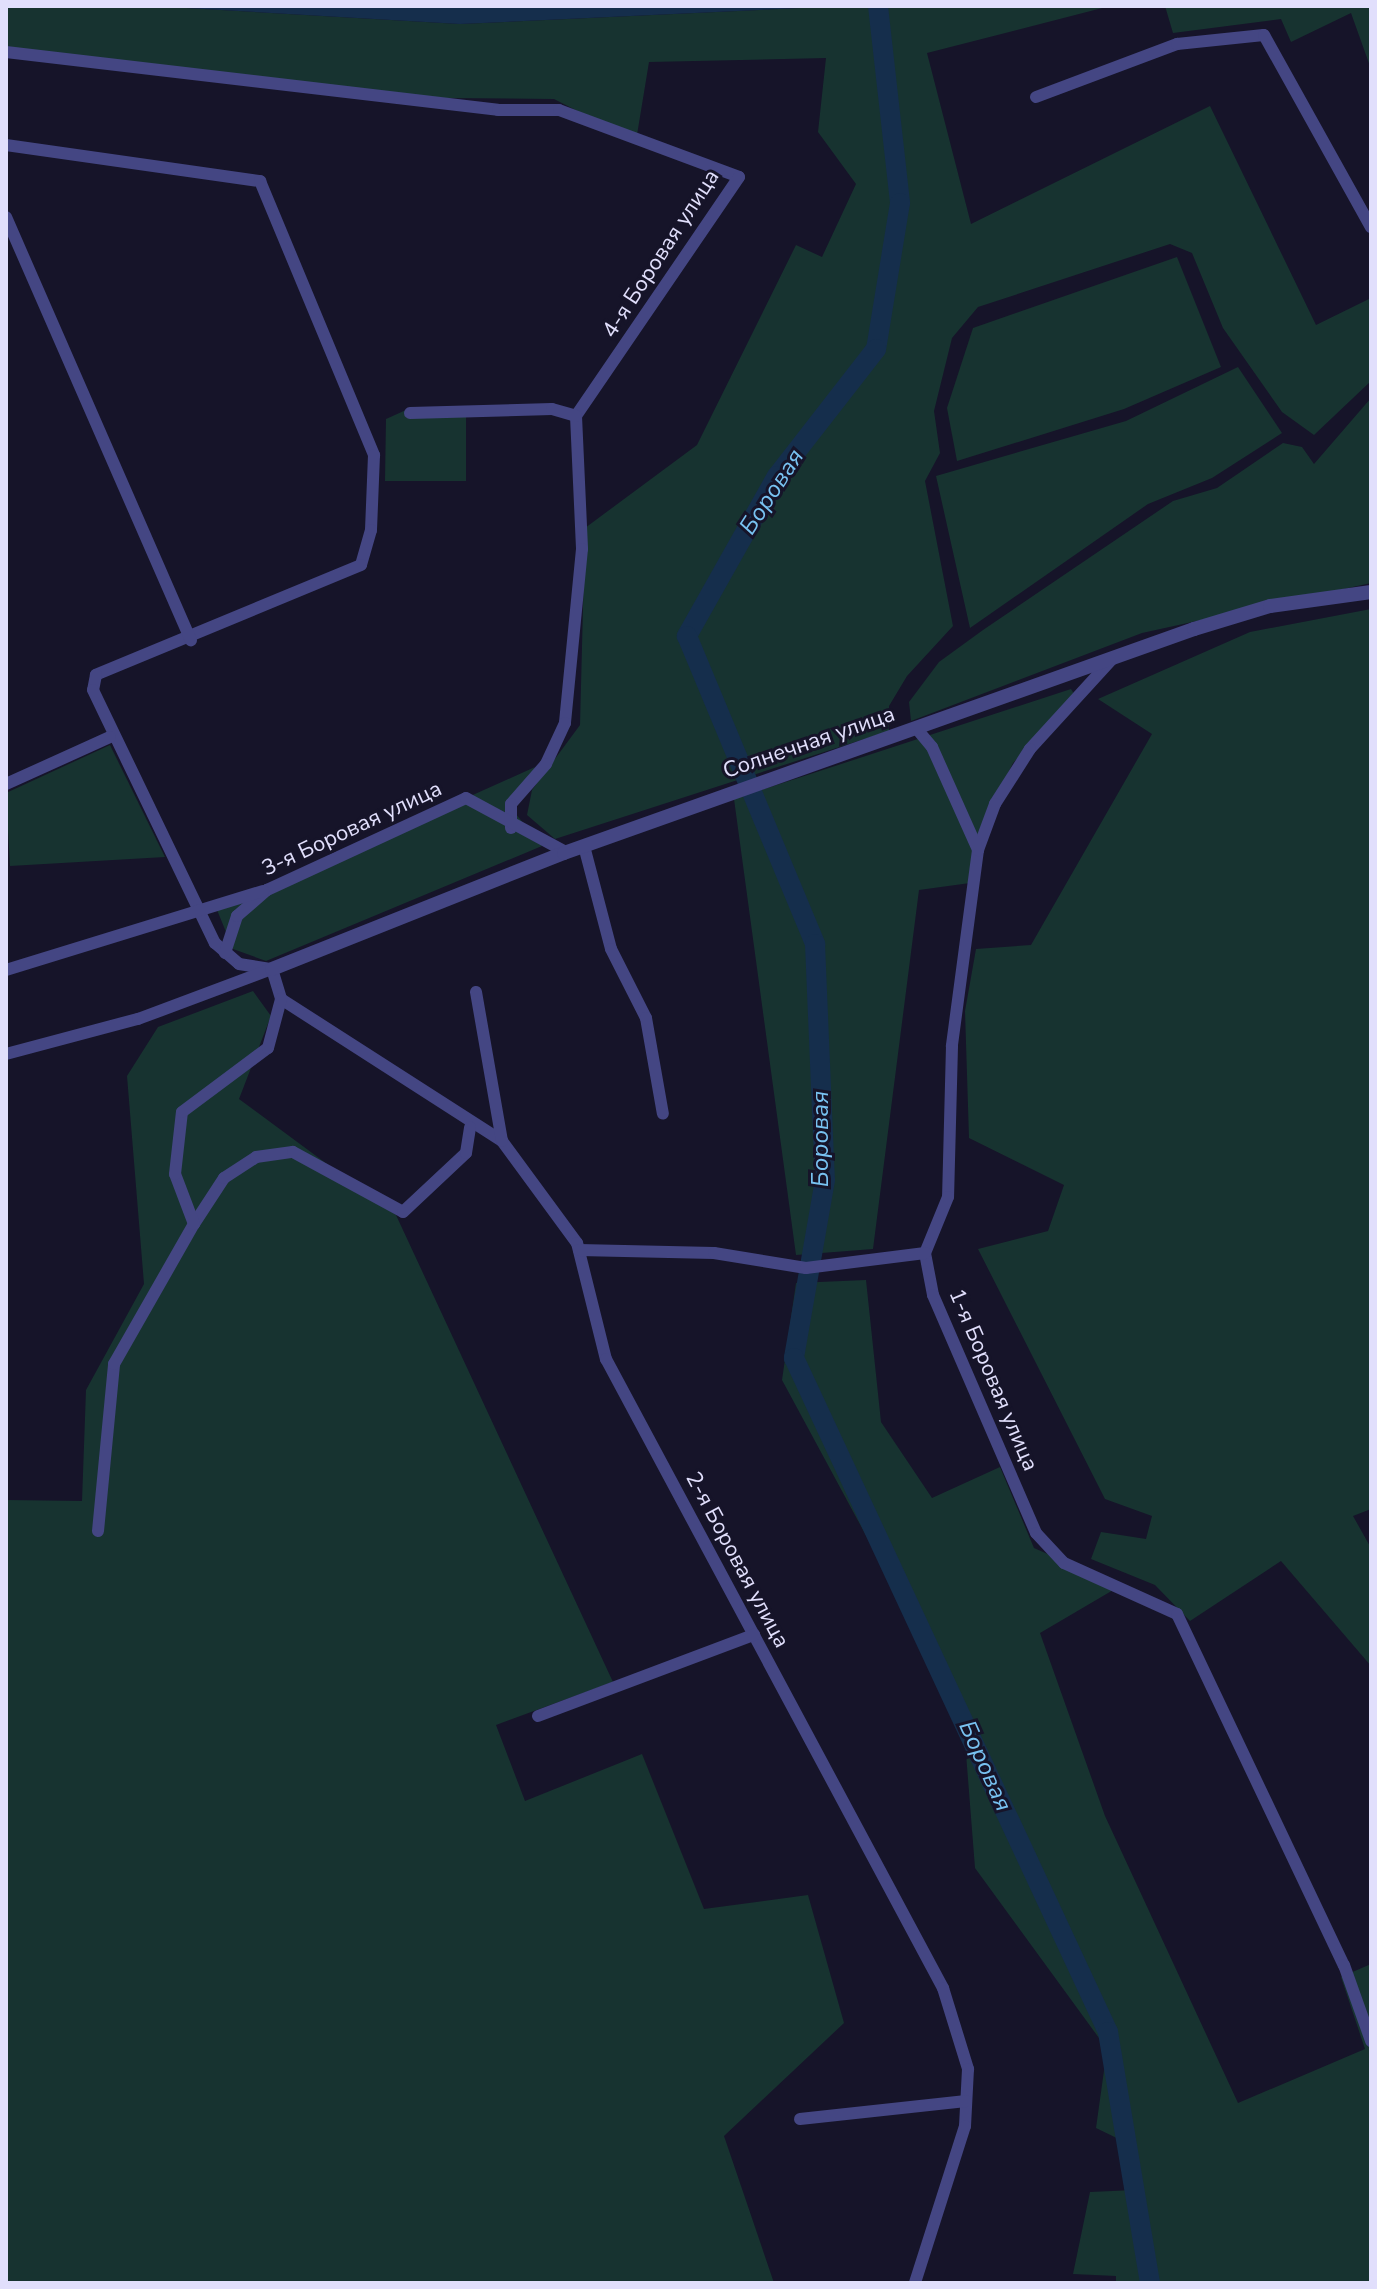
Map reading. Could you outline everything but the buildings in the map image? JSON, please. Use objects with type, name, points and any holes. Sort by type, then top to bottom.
[{"type":"street","points":[[1036,97],[1177,44],[1264,35],[1371,227]]},
{"type":"street","name":"4-я Боровая улица","points":[[6,52],[484,109],[559,110],[739,177],[576,416]]},
{"type":"street","points":[[6,145],[260,181],[374,455],[371,530],[361,565],[191,640],[96,675],[93,690],[110,737],[193,908],[225,953],[239,964],[272,969]]},
{"type":"street","points":[[6,217],[191,640]]},
{"type":"street","points":[[410,413],[552,409],[576,416],[582,549],[565,723],[546,764],[511,804],[511,828]]},
{"type":"street","name":"Солнечная улица","points":[[272,969],[566,852],[1114,657],[1270,606],[1371,592]]},
{"type":"street","points":[[579,1250],[714,1253],[806,1268],[925,1253],[948,1197],[952,1046],[978,850],[995,804],[1030,749],[1114,657]]},
{"type":"street","points":[[916,728],[932,747],[978,850]]},
{"type":"street","points":[[6,784],[110,737]]},
{"type":"street","name":"3-я Боровая улица","points":[[225,953],[237,916],[267,890],[466,798],[511,828],[566,852]]},
{"type":"street","points":[[584,846],[611,949],[646,1018],[663,1114]]},
{"type":"street","points":[[6,970],[193,908],[267,890]]},
{"type":"street","points":[[194,1224],[175,1174],[182,1112],[268,1048],[281,999],[272,969]]},
{"type":"street","points":[[6,1054],[138,1019],[272,969]]},
{"type":"street","points":[[476,992],[502,1141]]},
{"type":"street","points":[[281,999],[426,1090],[470,1127],[502,1141]]},
{"type":"street","points":[[98,1531],[114,1364],[194,1224],[224,1178],[256,1157],[293,1152],[403,1212],[466,1153],[470,1127]]},
{"type":"street","name":"2-я Боровая улица","points":[[502,1141],[579,1250],[606,1359],[943,1988],[968,2069],[965,2126],[915,2283]]},
{"type":"street","name":"1-я Боровая улица","points":[[925,1253],[933,1295],[1036,1533],[1064,1563],[1177,1614],[1344,1965],[1371,2041]]},
{"type":"street","points":[[538,1716],[754,1635]]},
{"type":"street","points":[[800,2119],[966,2101]]},
{"type":"green space","points":[[6,6],[152,6],[460,24],[844,6],[1110,6],[927,53],[971,224],[1210,106],[1316,325],[1371,298],[1371,381],[1314,435],[1282,412],[1223,328],[1192,253],[1170,244],[978,307],[952,338],[934,411],[940,453],[925,481],[953,626],[907,676],[889,706],[889,731],[555,839],[527,815],[532,790],[580,725],[585,528],[697,445],[796,245],[822,257],[856,184],[818,132],[826,58],[649,62],[636,141],[554,99],[444,98],[6,50]]},
{"type":"green space","points":[[1165,6],[1371,6],[1371,69],[1351,13],[1291,42],[1281,19],[1173,33]]},
{"type":"green space","points":[[1177,257],[1221,367],[1124,409],[957,461],[947,408],[973,328]]},
{"type":"green space","points":[[1238,367],[1282,433],[1212,478],[1148,504],[970,628],[936,476],[1126,421]]},
{"type":"green space","points":[[1371,398],[1371,583],[1142,633],[911,721],[909,702],[939,662],[983,630],[1173,501],[1217,488],[1283,443],[1302,447],[1314,464]]},
{"type":"green space","points":[[406,410],[466,412],[466,481],[385,481],[386,419]]},
{"type":"green space","points":[[1371,609],[1371,1509],[1353,1516],[1371,1548],[1371,1666],[1281,1561],[1190,1621],[1155,1585],[1091,1559],[1101,1532],[1146,1539],[1152,1516],[1105,1499],[978,1249],[1048,1231],[1064,1185],[969,1138],[965,1011],[976,949],[1031,945],[1152,734],[1098,699],[1250,632]]},
{"type":"green space","points":[[1071,689],[1076,697],[1013,763],[979,832],[970,883],[919,890],[873,1249],[796,1255],[734,799]]},
{"type":"green space","points":[[110,745],[165,857],[10,866],[6,793]]},
{"type":"green space","points":[[535,767],[511,808],[542,846],[266,961],[233,949],[217,910]]},
{"type":"green space","points":[[253,991],[271,1016],[239,1099],[396,1215],[613,1682],[496,1725],[525,1801],[642,1754],[704,1909],[808,1895],[844,2023],[724,2136],[774,2283],[6,2283],[6,1500],[82,1501],[86,1390],[144,1284],[127,1076],[158,1027]]},
{"type":"green space","points":[[866,1280],[881,1422],[932,1498],[1000,1467],[1034,1548],[1120,1586],[1040,1633],[1105,1816],[1238,2103],[1365,2049],[1341,1977],[1371,1964],[1371,2283],[1116,2283],[1116,2276],[1073,2274],[1090,2192],[1135,2190],[1129,2144],[1096,2128],[1107,2049],[975,1868],[963,1715],[782,1380],[796,1283]]},
{"type":"water","points":[[152,6],[844,6],[460,24]]},
{"type":"waterway","name":"Боровая","points":[[878,6],[900,203],[876,349],[777,476],[687,636],[815,944],[825,1180],[794,1358],[1108,2032],[1150,2283]]}]
